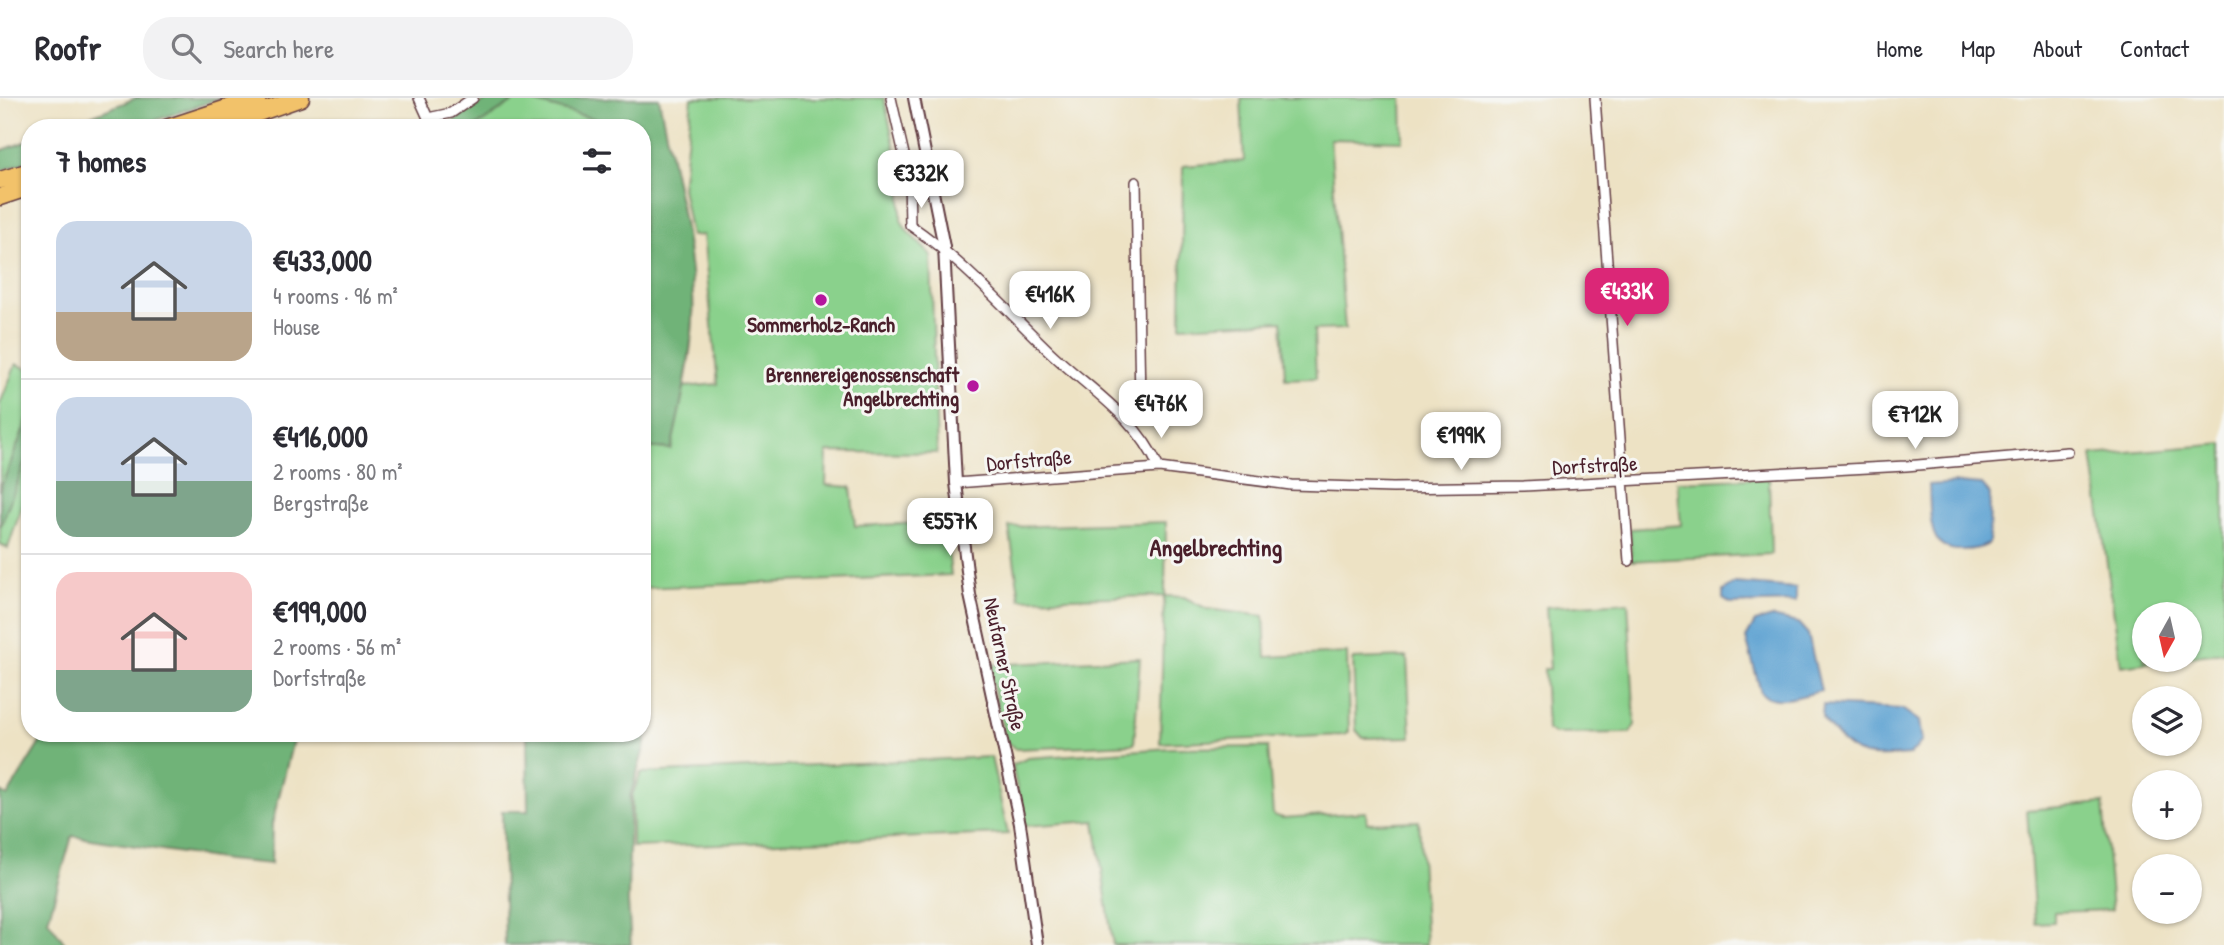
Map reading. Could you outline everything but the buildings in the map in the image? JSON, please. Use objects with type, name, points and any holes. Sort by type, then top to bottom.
[{"type":"highway","points":[[194,119],[258,98]]},
{"type":"highway","points":[[240,119],[300,98]]},
{"type":"highway","points":[[0,180],[21,174]]},
{"type":"highway","points":[[0,197],[21,190]]},
{"type":"street","points":[[419,98],[428,118],[451,113],[472,98]]},
{"type":"street","points":[[891,98],[909,176],[910,225],[944,247],[1063,364],[1128,417],[1159,468]]},
{"type":"street","name":"Neufarner Straße","points":[[914,98],[944,247],[956,483],[971,595],[1020,824],[1037,945]]},
{"type":"street","points":[[1595,98],[1629,561]]},
{"type":"street","points":[[1128,417],[1140,400],[1136,182]]},
{"type":"street","name":"Dorfstraße","points":[[956,483],[1159,468],[1291,485],[1511,486],[1906,466],[2068,452]]},
{"type":"green space","points":[[136,98],[221,98],[159,119],[84,119]]},
{"type":"green space","points":[[490,98],[519,98],[487,119],[456,119]]},
{"type":"green space","points":[[519,98],[595,119],[487,119]]},
{"type":"green space","points":[[519,98],[659,98],[684,221],[693,295],[690,351],[671,449],[651,448],[651,119],[595,119]]},
{"type":"green space","points":[[692,98],[884,98],[901,176],[901,220],[907,231],[931,255],[937,453],[827,452],[826,485],[851,487],[855,526],[945,522],[951,575],[651,588],[651,448],[671,449],[684,387],[718,384],[703,235],[691,236],[682,188]]},
{"type":"green space","points":[[1241,98],[1402,98],[1403,141],[1330,139],[1345,329],[1314,330],[1316,378],[1285,379],[1282,321],[1181,326],[1183,166],[1244,161]]},
{"type":"green space","points":[[21,143],[21,164],[0,171],[0,151]]},
{"type":"green space","points":[[16,364],[21,366],[21,508],[8,548],[0,544],[0,404]]},
{"type":"green space","points":[[21,436],[21,473],[0,528],[0,490]]},
{"type":"green space","points":[[2224,444],[2224,652],[2202,655],[2202,602],[2132,602],[2132,665],[2121,666],[2092,455]]},
{"type":"green space","points":[[1769,478],[1771,554],[1631,561],[1630,529],[1681,525],[1677,482]]},
{"type":"green space","points":[[1166,522],[1165,596],[1184,597],[1207,609],[1264,616],[1266,657],[1347,653],[1349,732],[1345,735],[1160,743],[1164,596],[1020,599],[1009,527]]},
{"type":"green space","points":[[1628,602],[1635,725],[1630,733],[1554,734],[1547,730],[1544,669],[1550,669],[1546,607]]},
{"type":"green space","points":[[1407,657],[1411,737],[1363,738],[1356,730],[1353,659]]},
{"type":"green space","points":[[1140,658],[1134,744],[1016,749],[1006,742],[988,665]]},
{"type":"green space","points":[[40,742],[293,742],[272,824],[271,864],[226,860],[72,836],[48,920],[66,945],[0,945],[0,792],[7,796]]},
{"type":"green space","points":[[527,742],[645,742],[630,797],[628,902],[631,945],[505,945],[502,811],[528,811]]},
{"type":"green space","points":[[1268,747],[1273,815],[1283,818],[1366,812],[1367,823],[1419,821],[1426,945],[1113,945],[1095,821],[1025,826],[1012,765],[1028,758],[1170,748]]},
{"type":"green space","points":[[991,757],[1008,834],[632,847],[632,795],[641,773]]},
{"type":"green space","points":[[2103,803],[2112,910],[2054,912],[2054,922],[2035,923],[2027,810]]},
{"type":"water","points":[[1929,485],[1982,485],[1990,494],[1989,544],[1972,549],[1950,549],[1936,537],[1932,528]]},
{"type":"water","points":[[1735,583],[1796,588],[1796,602],[1731,604],[1723,599],[1723,591]]},
{"type":"water","points":[[1772,617],[1798,623],[1808,634],[1821,691],[1782,699],[1767,697],[1761,693],[1746,638],[1755,622]]},
{"type":"water","points":[[1823,705],[1902,709],[1919,721],[1922,741],[1910,755],[1879,756],[1859,753],[1842,742],[1822,718]]},
{"type":"place","name":"Sommerholz-Ranch","points":[[821,300]]},
{"type":"place","name":"Brennereigenossenschaft Angelbrechting","points":[[973,386]]},
{"type":"district","name":"Angelbrechting","points":[[1216,547]]}]
